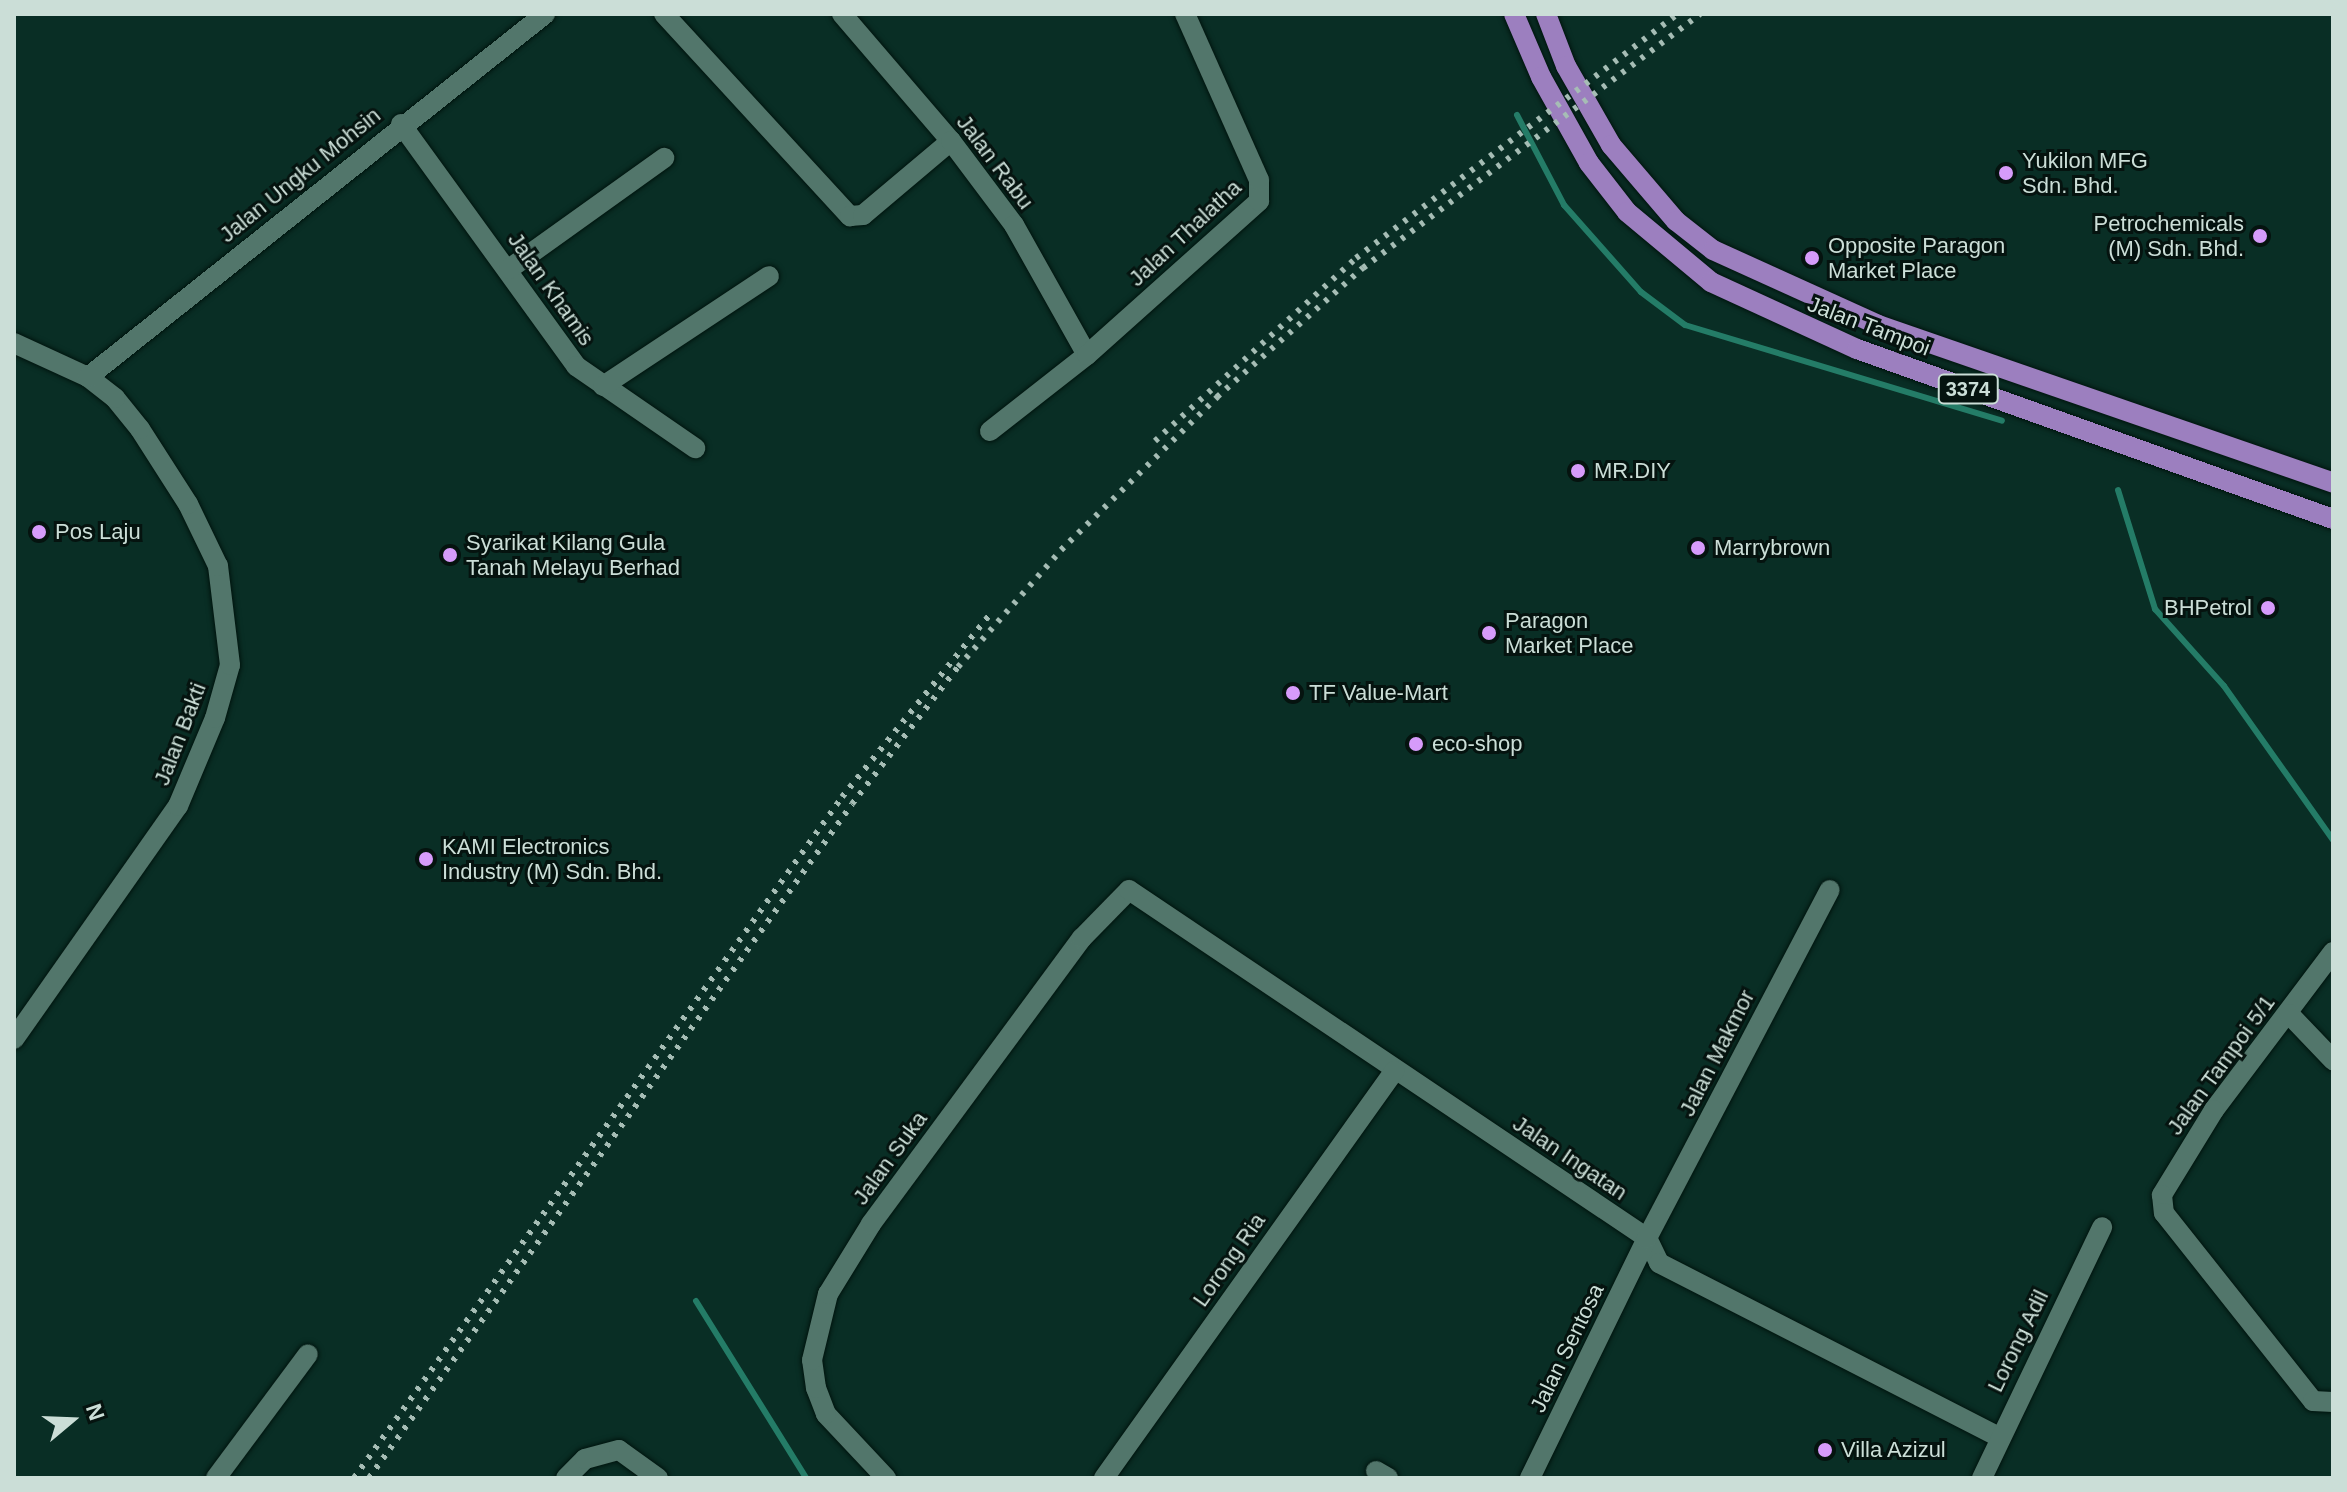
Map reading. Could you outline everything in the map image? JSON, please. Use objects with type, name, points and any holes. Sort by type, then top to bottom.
[{"type":"main road","name":"Jalan Tampoi","points":[[1514,14],[1541,77],[1589,163],[1627,212],[1711,282],[1857,349],[2333,519]]},
{"type":"main road","name":"Jalan Tampoi","points":[[1546,14],[1566,66],[1611,145],[1676,221],[1713,250],[1878,325],[2333,483]]},
{"type":"street","name":"Jalan Ungku Mohsin","points":[[88,377],[401,124],[545,14]]},
{"type":"street","points":[[664,14],[850,216],[863,215],[951,141]]},
{"type":"street","name":"Jalan Rabu","points":[[842,14],[951,141],[1014,225],[1087,355]]},
{"type":"street","name":"Jalan Thalatha","points":[[990,431],[1087,355],[1255,207],[1262,194],[1185,14]]},
{"type":"street","name":"Jalan Khamis","points":[[401,124],[509,269],[576,366],[695,448]]},
{"type":"street","points":[[509,269],[664,158]]},
{"type":"street","points":[[603,386],[769,276]]},
{"type":"street","name":"Jalan Bakti","points":[[14,343],[88,377],[115,398],[140,429],[194,516],[218,566],[230,665],[215,718],[178,806],[14,1039]]},
{"type":"street","name":"Jalan Ingatan","points":[[1129,890],[1394,1071],[1647,1238],[1659,1263],[1997,1436]]},
{"type":"street","name":"Jalan Suka","points":[[886,1478],[826,1414],[816,1388],[812,1360],[828,1294],[871,1224],[1082,938],[1129,890]]},
{"type":"street","name":"Jalan Makmor","points":[[1647,1238],[1830,890]]},
{"type":"street","name":"Jalan Tampoi 5/1","points":[[2330,1404],[2313,1401],[2164,1213],[2162,1195],[2172,1174],[2333,952]]},
{"type":"street","points":[[2289,1014],[2333,1060]]},
{"type":"street","name":"Lorong Ria","points":[[1104,1478],[1394,1071]]},
{"type":"street","name":"Lorong Adil","points":[[1982,1478],[1997,1436],[2102,1227]]},
{"type":"street","name":"Jalan Sentosa","points":[[1530,1478],[1647,1238]]},
{"type":"street","points":[[216,1478],[308,1354]]},
{"type":"street","points":[[566,1478],[585,1459],[619,1450],[658,1478]]},
{"type":"waterway","points":[[1517,115],[1564,205],[1641,292],[1685,325],[2002,421]]},
{"type":"waterway","points":[[2118,490],[2155,609],[2224,686],[2333,840]]},
{"type":"waterway","points":[[696,1301],[806,1478]]},
{"type":"railway","points":[[1155,441],[1356,258],[1678,14]]},
{"type":"railway","points":[[369,1478],[852,804],[958,667],[1061,550],[1217,397],[1363,268],[1700,14]]},
{"type":"railway","points":[[354,1478],[842,797],[992,612]]},
{"type":"place","name":"Yukilon MFG Sdn. Bhd.","points":[[2006,173]]},
{"type":"place","name":"Petrochemicals (M) Sdn. Bhd.","points":[[2260,236]]},
{"type":"place","name":"Opposite Paragon Market Place","points":[[1812,258]]},
{"type":"place","name":"MR.DIY","points":[[1578,471]]},
{"type":"place","name":"Pos Laju","points":[[39,532]]},
{"type":"place","name":"Marrybrown","points":[[1698,548]]},
{"type":"place","name":"Syarikat Kilang Gula Tanah Melayu Berhad","points":[[450,555]]},
{"type":"place","name":"BHPetrol","points":[[2268,608]]},
{"type":"place","name":"Paragon Market Place","points":[[1489,633]]},
{"type":"place","name":"TF Value-Mart","points":[[1293,693]]},
{"type":"place","name":"eco-shop","points":[[1416,744]]},
{"type":"place","name":"KAMI Electronics Industry (M) Sdn. Bhd.","points":[[426,859]]},
{"type":"place","name":"Villa Azizul","points":[[1825,1450]]}]
